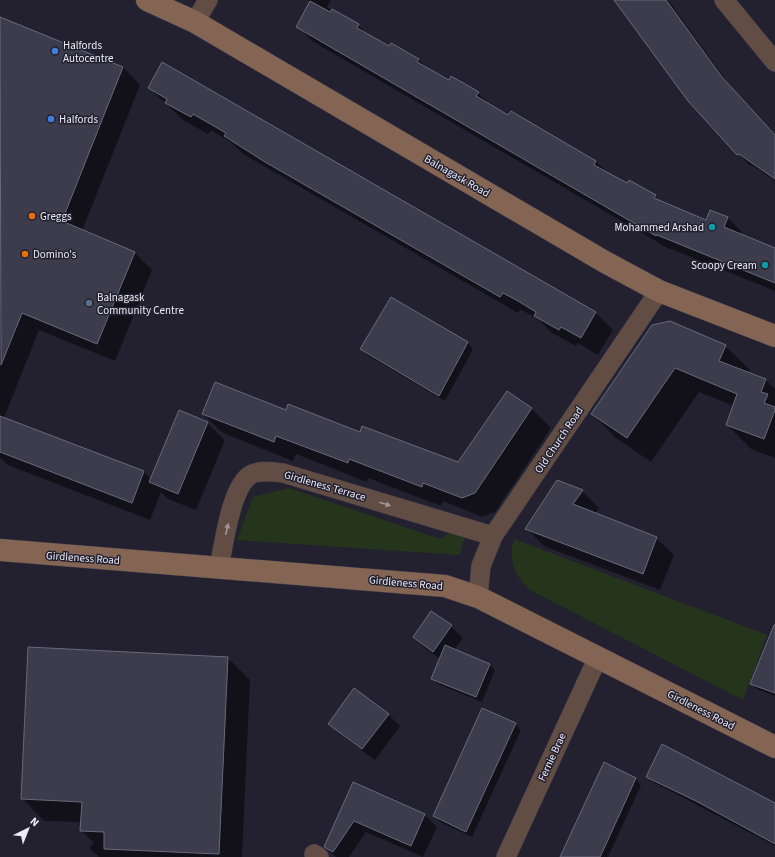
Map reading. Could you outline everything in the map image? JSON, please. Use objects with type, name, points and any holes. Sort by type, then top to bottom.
[{"type":"street","name":"Balnagask Road","points":[[147,0],[195,22],[605,262],[659,291],[775,336]]},
{"type":"street","points":[[195,22],[208,0]]},
{"type":"street","points":[[724,0],[775,62]]},
{"type":"street","name":"Old Church Road","points":[[478,597],[481,566],[493,536],[659,291]]},
{"type":"street","name":"Girdleness Terrace","points":[[218,567],[235,496],[243,481],[262,471],[283,473],[493,536]]},
{"type":"street","name":"Girdleness Road","points":[[0,550],[445,586],[478,597],[775,747]]},
{"type":"street","name":"Fernie Brae","points":[[506,857],[598,657]]},
{"type":"green space","points":[[289,488],[440,539],[451,532],[465,537],[459,555],[237,540],[253,497]]},
{"type":"green space","points":[[514,539],[767,635],[743,700],[530,590],[516,573],[512,561],[512,547]]},
{"type":"building","points":[[614,0],[666,0],[722,77],[775,135],[775,179],[739,154],[737,155],[688,101]]},
{"type":"building","points":[[310,1],[330,12],[332,9],[359,24],[357,28],[389,46],[391,43],[419,59],[417,62],[449,80],[451,76],[479,92],[476,96],[508,115],[511,111],[596,161],[594,165],[627,183],[629,180],[656,195],[654,198],[706,220],[710,210],[728,217],[724,227],[775,248],[775,283],[657,235],[656,236],[296,27]]},
{"type":"building","points":[[0,17],[123,67],[62,221],[135,252],[97,344],[22,313],[1,365]]},
{"type":"building","points":[[162,62],[596,312],[581,338],[561,327],[559,330],[534,316],[536,312],[518,301],[503,293],[500,297],[265,162],[224,136],[226,133],[193,114],[191,117],[165,103],[167,99],[148,88]]},
{"type":"building","points":[[391,297],[468,342],[439,396],[360,349]]},
{"type":"building","points":[[670,321],[726,345],[719,361],[766,379],[761,392],[768,394],[764,403],[775,407],[775,410],[764,439],[726,425],[737,394],[675,368],[627,438],[591,414],[652,325]]},
{"type":"building","points":[[215,382],[286,410],[288,404],[360,432],[362,426],[458,462],[507,391],[532,408],[475,493],[462,498],[423,483],[422,487],[349,459],[348,463],[276,436],[274,442],[202,414]]},
{"type":"building","points":[[179,410],[208,422],[178,494],[149,482]]},
{"type":"building","points":[[0,416],[144,471],[132,503],[0,452]]},
{"type":"building","points":[[557,480],[583,490],[573,504],[657,537],[643,574],[525,529]]},
{"type":"building","points":[[431,611],[452,625],[433,652],[413,637]]},
{"type":"building","points":[[775,625],[775,693],[750,684]]},
{"type":"building","points":[[445,645],[490,664],[476,697],[431,679]]},
{"type":"building","points":[[28,647],[228,657],[219,854],[104,849],[104,832],[80,831],[82,802],[21,799]]},
{"type":"building","points":[[354,688],[389,714],[362,749],[328,724]]},
{"type":"building","points":[[482,708],[516,723],[466,832],[433,816]]},
{"type":"building","points":[[662,744],[775,803],[775,844],[696,801],[646,777]]},
{"type":"building","points":[[604,762],[636,778],[607,842],[600,857],[560,857]]},
{"type":"building","points":[[353,782],[425,814],[411,846],[354,821],[333,852],[324,847]]},
{"type":"place","name":"Halfords Autocentre","points":[[55,51]]},
{"type":"place","name":"Halfords","points":[[51,119]]},
{"type":"place","name":"Greggs","points":[[32,216]]},
{"type":"place","name":"Mohammed Arshad","points":[[712,227]]},
{"type":"place","name":"Domino's","points":[[25,254]]},
{"type":"place","name":"Scoopy Cream","points":[[765,265]]},
{"type":"place","name":"Balnagask Community Centre","points":[[89,303]]}]
